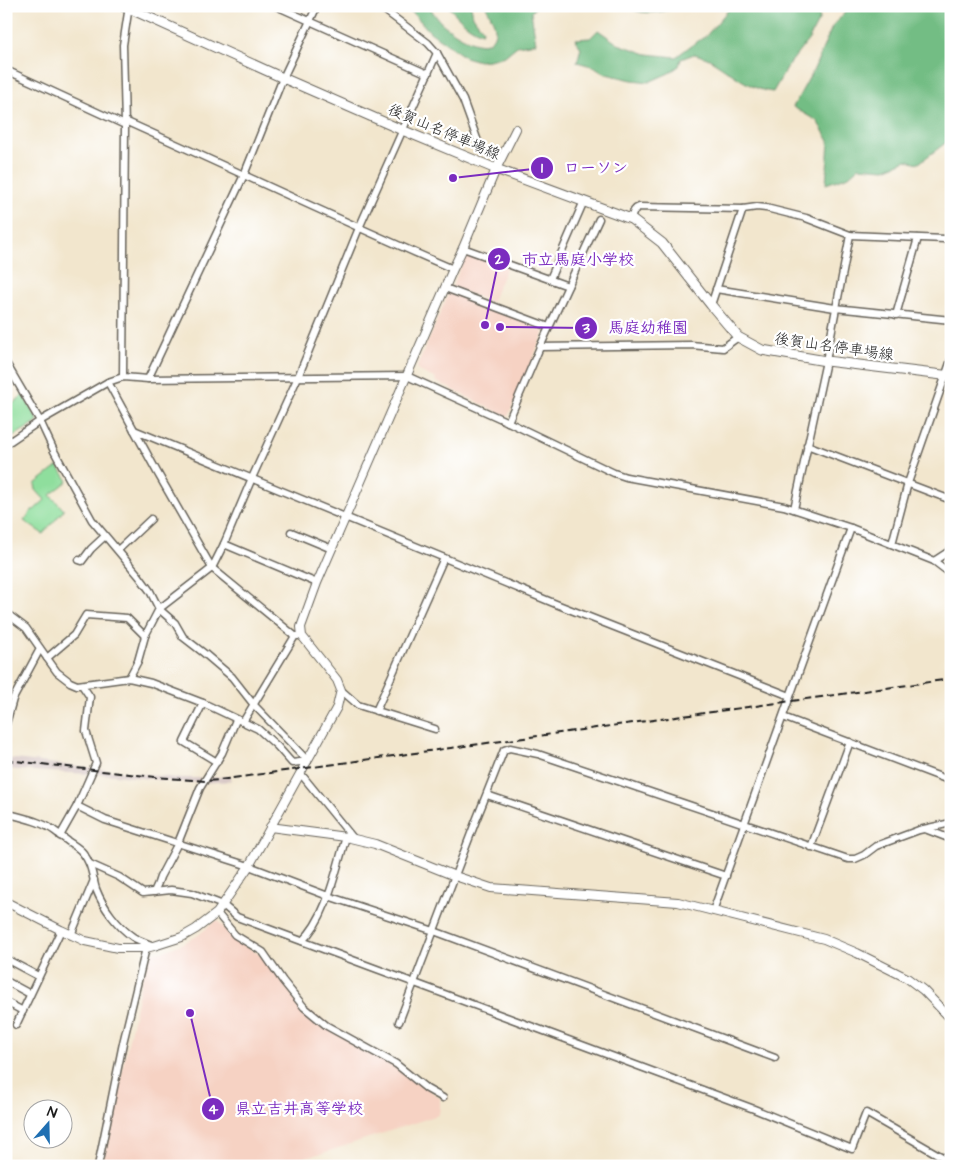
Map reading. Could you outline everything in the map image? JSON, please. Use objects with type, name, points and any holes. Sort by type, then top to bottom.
[{"type":"main road","name":"後賀山名停車場線","points":[[127,7],[402,130],[496,169],[631,219],[662,243],[738,337],[762,350],[826,361],[948,375]]},
{"type":"street","points":[[276,6],[428,74]]},
{"type":"street","points":[[148,379],[244,175],[283,78],[317,6]]},
{"type":"street","points":[[379,6],[428,43],[438,53],[463,100],[480,147]]},
{"type":"street","points":[[123,377],[125,123],[123,45],[127,7]]},
{"type":"street","points":[[129,678],[138,661],[145,636],[158,609],[212,568],[224,544],[252,477],[298,377],[359,228],[438,53]]},
{"type":"street","points":[[6,70],[453,269]]},
{"type":"street","points":[[154,892],[178,843],[200,788],[240,721],[254,705],[299,636],[317,583],[496,169],[516,129]]},
{"type":"street","points":[[550,280],[584,201]]},
{"type":"street","points":[[631,219],[634,211],[639,207],[743,209],[757,207],[806,218],[850,234],[951,240]]},
{"type":"street","points":[[711,305],[743,209]]},
{"type":"street","points":[[508,422],[599,219]]},
{"type":"street","points":[[794,509],[826,361],[850,234]]},
{"type":"street","points":[[896,315],[918,238]]},
{"type":"street","points":[[463,248],[568,286]]},
{"type":"street","points":[[445,288],[550,327]]},
{"type":"street","points":[[716,288],[836,308],[951,320]]},
{"type":"street","points":[[540,347],[691,345],[723,348],[738,337]]},
{"type":"street","points":[[892,544],[908,483],[925,431],[948,375],[951,360]]},
{"type":"street","points":[[6,363],[40,421],[54,451],[92,520],[139,576],[150,591],[158,609],[175,623],[182,637],[232,677],[254,705],[308,761]]},
{"type":"street","points":[[6,444],[40,421],[108,382],[123,377],[148,379],[407,376],[614,473],[626,477],[784,506],[851,528],[934,561],[951,574]]},
{"type":"street","points":[[108,382],[212,568],[299,636],[337,680],[341,690],[358,705],[435,729]]},
{"type":"street","points":[[134,430],[252,477],[556,604],[790,696]]},
{"type":"street","points":[[807,445],[951,500]]},
{"type":"street","points":[[118,550],[151,519]]},
{"type":"street","points":[[714,912],[744,823],[851,528]]},
{"type":"street","points":[[291,532],[332,549]]},
{"type":"street","points":[[79,560],[82,561],[91,549],[105,536]]},
{"type":"street","points":[[224,544],[317,583]]},
{"type":"street","points":[[934,561],[951,550]]},
{"type":"street","points":[[376,711],[444,558]]},
{"type":"street","points":[[6,613],[26,628],[46,658],[64,679],[70,682],[77,685],[129,678],[151,683],[203,703],[258,729],[278,746],[292,763],[308,761]]},
{"type":"street","points":[[46,658],[74,635],[86,615],[126,618],[145,636]]},
{"type":"street","points":[[6,724],[13,699],[40,649]]},
{"type":"street","points":[[60,836],[77,806],[96,763],[86,731],[90,697],[82,684]]},
{"type":"street","points":[[6,902],[85,941],[118,948],[150,947],[182,937],[196,929],[217,913],[249,866],[337,707],[341,690]]},
{"type":"street","points":[[203,703],[184,742],[217,762]]},
{"type":"street","points":[[783,717],[951,780]]},
{"type":"street","points":[[811,846],[850,742]]},
{"type":"street","points":[[399,1022],[504,750],[510,748],[538,754],[848,859],[855,859],[876,846],[924,829],[951,823]]},
{"type":"street","points":[[301,774],[350,838]]},
{"type":"street","points":[[487,795],[726,876]]},
{"type":"street","points":[[77,806],[105,820],[249,866],[328,896],[434,931],[775,1058]]},
{"type":"street","points":[[6,813],[40,824],[57,832],[82,852],[90,864],[101,899],[115,920],[134,938],[150,947]]},
{"type":"street","points":[[270,827],[350,838],[375,844],[455,876],[491,888],[678,902],[824,939],[857,953],[915,983],[951,1019]]},
{"type":"street","points":[[924,829],[951,839]]},
{"type":"street","points":[[302,941],[314,926],[328,896],[350,838]]},
{"type":"street","points":[[90,864],[119,877],[143,893],[171,890],[192,893],[222,905],[237,917],[754,1109],[852,1149],[866,1113],[951,1162]]},
{"type":"street","points":[[71,935],[94,880]]},
{"type":"street","points":[[217,913],[235,935],[263,952],[283,982],[304,1007],[328,1026],[396,1064],[427,1089],[443,1098]]},
{"type":"street","points":[[16,1025],[61,930]]},
{"type":"street","points":[[98,1166],[124,1043],[150,947]]},
{"type":"street","points":[[6,959],[38,976]]},
{"type":"street","points":[[6,981],[30,994]]},
{"type":"street","points":[[6,1002],[23,1011]]},
{"type":"shaded area","points":[[467,252],[507,267],[491,302],[452,287]]},
{"type":"shaded area","points":[[449,292],[544,327],[545,330],[508,417],[435,381],[436,379],[419,371],[417,367]]},
{"type":"shaded area","points":[[6,758],[176,778],[231,776],[231,781],[176,782],[116,775],[6,769]]},
{"type":"shaded area","points":[[217,920],[236,940],[263,957],[303,1008],[396,1065],[440,1098],[438,1115],[323,1153],[263,1166],[102,1166],[147,954],[164,951],[184,943],[197,936]]},
{"type":"green space","points":[[403,6],[429,6],[438,19],[455,33],[470,41],[484,44],[489,42],[495,34],[494,23],[486,6],[537,6],[531,12],[536,43],[517,46],[505,56],[479,61],[465,57],[430,32],[413,13]]},
{"type":"green space","points":[[448,6],[471,6],[473,16],[483,30],[482,33],[467,25]]},
{"type":"green space","points":[[626,6],[685,6],[647,13],[633,10]]},
{"type":"green space","points":[[727,6],[815,6],[820,18],[809,39],[788,66],[773,92],[756,88],[709,59],[694,54],[681,59],[679,66],[669,73],[649,82],[606,74],[595,67],[577,62],[581,48],[575,39],[590,38],[598,30],[618,44],[647,54],[676,57],[706,36],[729,9]]},
{"type":"green space","points":[[851,6],[951,6],[951,141],[948,141],[919,163],[906,160],[885,169],[859,167],[849,176],[826,184],[829,141],[817,121],[793,107],[814,69],[832,27]]},
{"type":"green space","points":[[23,395],[38,421],[6,441],[6,410]]},
{"type":"green space","points":[[58,466],[68,481],[50,495],[64,510],[43,534],[24,521],[32,510],[45,500],[36,490],[35,484]]},
{"type":"railway","points":[[6,760],[155,777],[205,781],[219,780],[951,679]]},
{"type":"place","name":"ローソン","points":[[453,178]]},
{"type":"place","name":"市立馬庭小学校","points":[[485,325]]},
{"type":"place","name":"馬庭幼稚園","points":[[500,327]]},
{"type":"place","name":"県立吉井高等学校","points":[[190,1013]]}]
